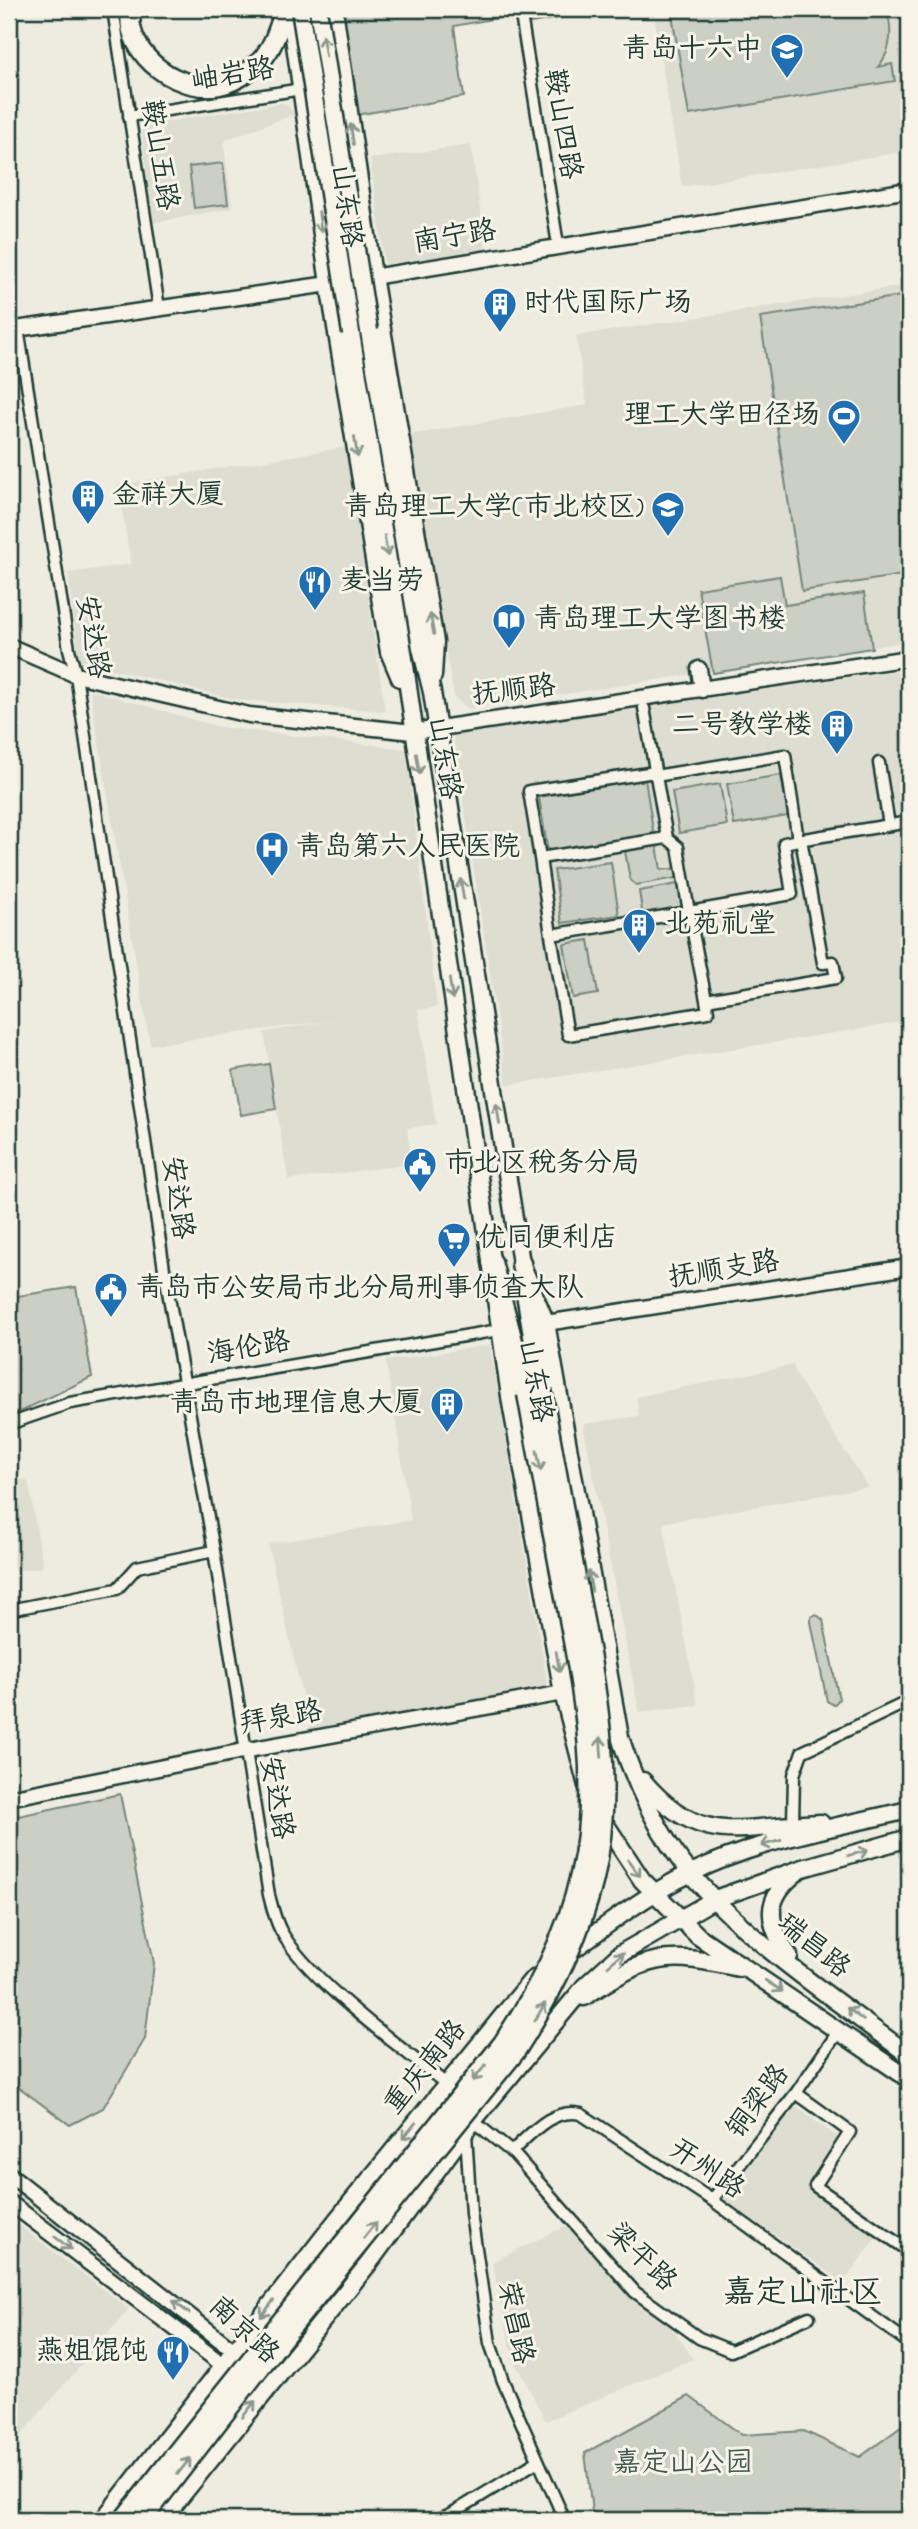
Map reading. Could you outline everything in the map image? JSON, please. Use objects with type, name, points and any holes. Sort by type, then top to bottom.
[{"type":"highway","points":[[131,9],[129,20],[134,37],[145,57],[168,76],[195,85],[226,83],[257,65],[275,38],[287,9]]},
{"type":"highway","points":[[142,2520],[289,2330],[515,2052],[541,2012],[575,1938],[594,1879],[602,1830],[603,1771],[590,1653],[535,1392],[492,1262]]},
{"type":"highway","points":[[123,2520],[503,2043],[527,2005],[561,1937],[580,1876],[588,1828],[589,1770],[576,1656],[535,1392],[521,1263]]},
{"type":"main road","name":"山东路","points":[[287,9],[302,89],[329,284],[389,652],[407,696]]},
{"type":"main road","name":"山东路","points":[[300,9],[403,652],[407,696],[492,1262],[499,1330],[563,1693],[580,1767],[604,1826],[653,1893],[679,1918]]},
{"type":"main road","name":"山东路","points":[[318,9],[421,648],[432,692],[521,1263],[546,1322],[611,1699],[629,1765],[660,1826],[690,1873]]},
{"type":"main road","name":"山东路","points":[[334,9],[373,276],[435,642],[432,692]]},
{"type":"main road","points":[[629,1765],[660,1801],[692,1822],[707,1827],[748,1832],[793,1824],[855,1823]]},
{"type":"main road","points":[[531,1981],[564,1942],[586,1885],[589,1808],[580,1767]]},
{"type":"main road","name":"重庆南路","points":[[103,2520],[235,2349],[531,1981],[653,1893],[690,1873],[764,1844],[909,1810]]},
{"type":"main road","points":[[162,2520],[268,2385],[369,2263],[470,2125],[562,2012],[620,1954],[715,1899],[803,1868],[909,1839]]},
{"type":"main road","points":[[797,1971],[775,1936],[772,1911],[785,1882],[803,1868]]},
{"type":"main road","name":"瑞昌路","points":[[690,1873],[715,1899],[797,1971],[909,2055]]},
{"type":"main road","name":"瑞昌路","points":[[679,1918],[698,1936],[840,2029],[909,2079]]},
{"type":"main road","points":[[562,2012],[622,1972],[651,1960],[688,1958],[749,1970]]},
{"type":"street","name":"鞍山五路","points":[[113,9],[159,308]]},
{"type":"street","name":"鞍山四路","points":[[520,9],[558,246]]},
{"type":"street","name":"岫岩路","points":[[129,116],[302,89]]},
{"type":"street","name":"南宁路","points":[[13,329],[329,284],[909,190]]},
{"type":"street","name":"安达路","points":[[13,329],[69,649],[76,675],[183,1383],[214,1551],[243,1751],[269,1895],[281,1931],[328,1986],[446,2084]]},
{"type":"street","name":"抚顺路","points":[[9,646],[76,675],[248,715],[413,732],[643,704],[702,691],[909,658]]},
{"type":"street","points":[[699,669],[702,691]]},
{"type":"street","points":[[643,704],[655,774],[667,838],[678,847],[708,1012],[568,1035],[529,791],[655,774],[785,755],[823,963],[833,962],[836,978],[706,1000]]},
{"type":"street","points":[[879,762],[889,825]]},
{"type":"street","points":[[551,935],[792,894],[783,843],[909,822]]},
{"type":"street","points":[[540,858],[667,838]]},
{"type":"street","name":"抚顺支路","points":[[546,1322],[909,1267]]},
{"type":"street","name":"海伦路","points":[[9,1424],[56,1405],[499,1330]]},
{"type":"street","points":[[9,1610],[117,1589],[137,1567],[214,1551]]},
{"type":"street","name":"拜泉路","points":[[9,1798],[243,1751],[563,1693]]},
{"type":"street","points":[[793,1824],[794,1775],[802,1752],[909,1702]]},
{"type":"street","name":"铜梁路","points":[[712,2200],[796,2093],[840,2029]]},
{"type":"street","points":[[796,2093],[850,2132],[815,2186],[909,2251]]},
{"type":"street","name":"开州路","points":[[510,2152],[553,2116],[563,2112],[581,2114],[712,2200],[909,2343]]},
{"type":"street","name":"梁平路","points":[[470,2125],[510,2152],[635,2292],[699,2338],[730,2351],[809,2317]]},
{"type":"street","name":"荣昌路","points":[[470,2125],[471,2214],[490,2343],[503,2381],[562,2514]]},
{"type":"street","name":"南京路","points":[[9,2174],[235,2349],[268,2385]]},
{"type":"street","name":"南京路","points":[[9,2202],[223,2365],[268,2385]]},
{"type":"street","points":[[436,2520],[451,2514],[538,2461]]},
{"type":"shaded area","name":"青岛十六中","points":[[653,9],[909,9],[909,151],[682,187]]},
{"type":"shaded area","points":[[286,104],[295,114],[227,139],[224,143],[232,208],[153,223],[141,126]]},
{"type":"shaded area","points":[[471,145],[486,250],[385,264],[370,159]]},
{"type":"shaded area","name":"青岛理工大学(市北校区)","points":[[909,285],[909,641],[468,709],[454,697],[408,435],[587,405],[576,336]]},
{"type":"shaded area","points":[[346,447],[385,711],[238,700],[79,661],[68,573],[131,564],[118,485]]},
{"type":"shaded area","points":[[909,669],[909,1021],[507,1085],[453,735]]},
{"type":"shaded area","name":"青岛第六人民医院","points":[[90,690],[220,727],[406,749],[437,1007],[418,1010],[436,1124],[407,1128],[412,1164],[288,1180],[264,1032],[335,1020],[150,1045]]},
{"type":"shaded area","points":[[490,1345],[548,1688],[310,1729],[268,1544],[411,1520],[386,1361]]},
{"type":"shaded area","points":[[793,1365],[796,1375],[868,1487],[663,1523],[698,1705],[639,1712],[583,1424],[639,1416],[636,1397]]},
{"type":"shaded area","points":[[28,1479],[43,1567],[9,1572],[9,1481]]},
{"type":"shaded area","points":[[791,2103],[840,2139],[806,2184],[876,2238],[843,2282],[722,2198]]},
{"type":"shaded area","points":[[9,2218],[129,2309],[11,2447],[9,2446]]},
{"type":"shaded area","points":[[566,2226],[631,2297],[667,2320],[693,2359],[546,2421],[513,2359],[492,2262]]},
{"type":"green space","points":[[340,9],[603,10],[531,23],[530,12],[454,26],[464,97],[355,115]]},
{"type":"green space","points":[[671,9],[886,9],[890,24],[889,47],[878,67],[892,64],[895,81],[689,115]]},
{"type":"green space","points":[[223,163],[228,204],[194,208],[189,167]]},
{"type":"green space","name":"理工大学田径场","points":[[909,295],[909,574],[802,591],[760,317]]},
{"type":"green space","points":[[780,576],[785,605],[864,593],[872,648],[713,673],[698,589]]},
{"type":"green space","points":[[781,775],[788,816],[734,825],[727,784]]},
{"type":"green space","points":[[645,779],[654,836],[548,853],[539,797]]},
{"type":"green space","points":[[720,784],[727,825],[679,833],[672,792]]},
{"type":"green space","points":[[657,845],[661,870],[680,868],[682,877],[636,885],[630,880],[625,851]]},
{"type":"green space","points":[[611,862],[619,915],[562,923],[554,870]]},
{"type":"green space","points":[[683,883],[687,909],[643,917],[639,891]]},
{"type":"green space","points":[[589,940],[598,994],[573,998],[564,944]]},
{"type":"green space","points":[[269,1064],[276,1109],[241,1115],[233,1070]]},
{"type":"green space","points":[[76,1287],[92,1377],[9,1417],[9,1325],[13,1324],[11,1297]]},
{"type":"green space","points":[[816,1614],[823,1620],[839,1699],[834,1705],[827,1701],[811,1622],[811,1617]]},
{"type":"green space","points":[[120,1794],[154,1963],[145,2039],[103,2108],[70,2125],[9,2080],[9,1818]]},
{"type":"green space","name":"嘉定山公园","points":[[689,2396],[742,2435],[804,2431],[860,2457],[909,2421],[909,2520],[593,2520],[585,2453]]},
{"type":"place","name":"青岛十六中","points":[[787,80]]},
{"type":"place","name":"时代国际广场","points":[[500,334]]},
{"type":"place","name":"理工大学田径场","points":[[844,446]]},
{"type":"place","name":"金祥大厦","points":[[88,526]]},
{"type":"place","name":"青岛理工大学(市北校区)","points":[[668,538]]},
{"type":"place","name":"麦当劳","points":[[315,612]]},
{"type":"place","name":"青岛理工大学图书楼","points":[[509,650]]},
{"type":"place","name":"二号教学楼","points":[[837,756]]},
{"type":"place","name":"青岛第六人民医院","points":[[272,878]]},
{"type":"place","name":"北苑礼堂","points":[[639,955]]},
{"type":"place","name":"市北区税务分局","points":[[420,1194]]},
{"type":"place","name":"优同便利店","points":[[454,1269]]},
{"type":"place","name":"青岛市公安局市北分局刑事侦查大队","points":[[111,1319]]},
{"type":"place","name":"青岛市地理信息大厦","points":[[447,1434]]},
{"type":"place","name":"燕姐馄饨","points":[[173,2382]]},
{"type":"district","name":"嘉定山社区","points":[[803,2294]]}]
